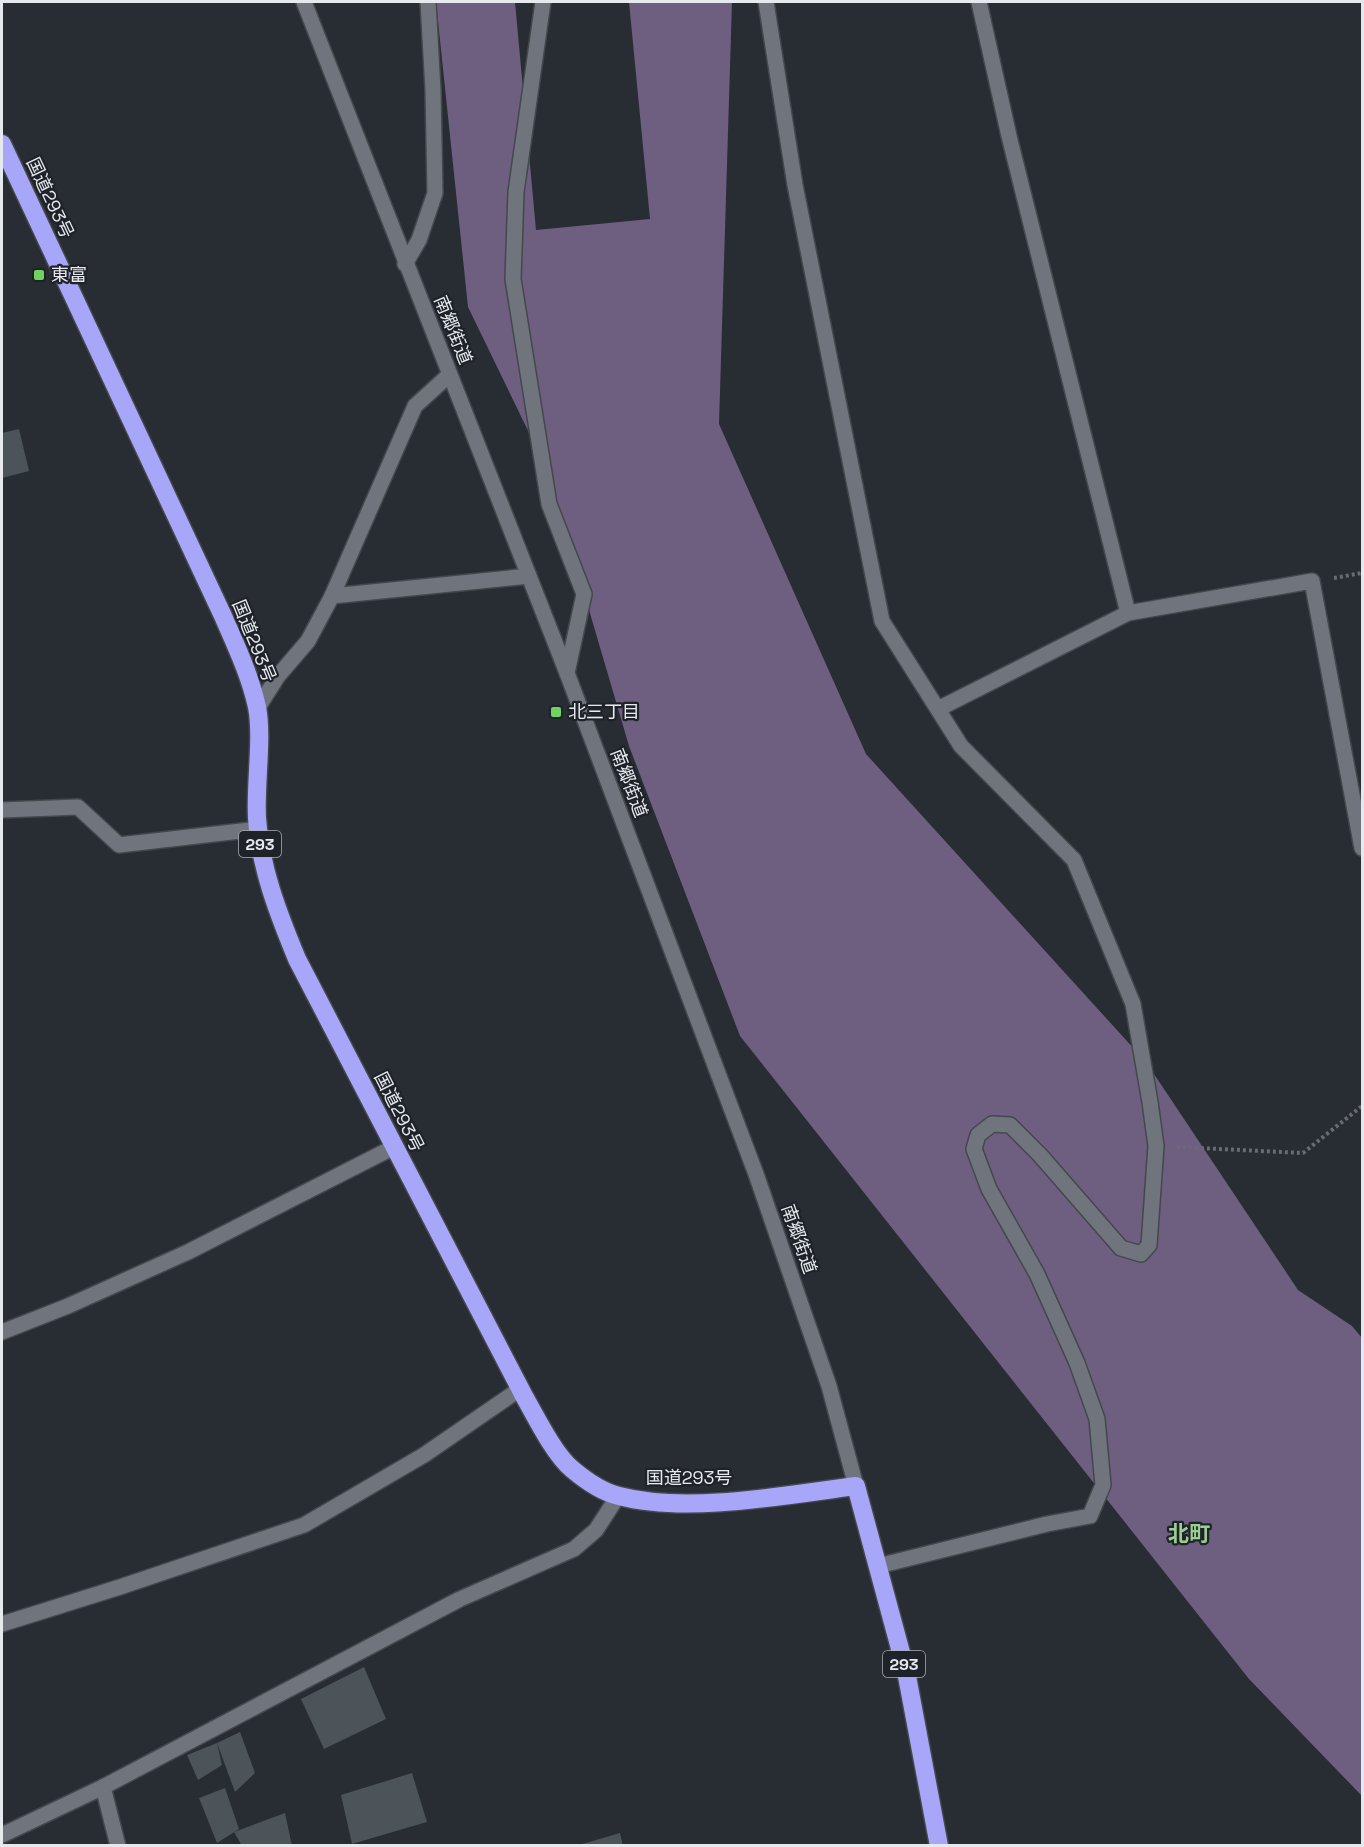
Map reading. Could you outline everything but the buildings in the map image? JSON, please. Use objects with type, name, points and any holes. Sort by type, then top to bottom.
[{"type":"highway","name":"国道293号","points":[[2,144],[223,616],[246,671],[257,709],[258,829],[261,852],[279,916],[297,958],[394,1147],[520,1389],[549,1439],[570,1468],[591,1484],[618,1496],[660,1503],[717,1502],[856,1486]]},
{"type":"highway","name":"293","points":[[856,1486],[906,1671],[939,1845]]},
{"type":"street","name":"南郷街道","points":[[303,2],[567,673],[756,1174],[829,1386],[856,1486]]},
{"type":"street","points":[[405,264],[419,240],[435,194],[428,2]]},
{"type":"street","points":[[543,2],[516,192],[513,279],[549,504],[584,594],[567,673]]},
{"type":"street","points":[[766,2],[795,185],[882,621],[961,746],[1074,860],[1133,1004],[1156,1146],[1149,1245],[1141,1254],[1121,1248],[1041,1155],[1010,1125],[992,1124],[978,1135],[974,1149],[989,1189],[1037,1274],[1077,1363],[1097,1419],[1103,1485],[1090,1516],[1047,1524],[878,1566]]},
{"type":"street","points":[[979,2],[1009,136],[1128,613]]},
{"type":"street","points":[[257,709],[278,676],[308,641],[332,596],[415,406],[449,375]]},
{"type":"street","points":[[332,596],[529,576]]},
{"type":"street","points":[[938,710],[1128,613],[1312,581],[1362,848]]},
{"type":"street","points":[[2,810],[78,807],[119,845],[258,829]]},
{"type":"street","points":[[2,1332],[68,1306],[188,1252],[394,1147]]},
{"type":"street","points":[[2,1624],[304,1525],[424,1455],[520,1389]]},
{"type":"street","points":[[2,1835],[103,1787],[460,1599],[573,1549],[596,1530],[618,1496]]},
{"type":"street","points":[[103,1787],[118,1845]]},
{"type":"path","points":[[1156,1146],[1303,1153],[1362,1107]]},
{"type":"shaded area","points":[[436,2],[515,2],[536,230],[650,219],[629,2],[732,2],[719,424],[866,754],[1146,1062],[1298,1290],[1352,1326],[1362,1338],[1362,1796],[1249,1679],[740,1036],[629,746],[549,474],[468,307]]},
{"type":"place","name":"東富","points":[[39,275]]},
{"type":"place","name":"北三丁目","points":[[556,712]]},
{"type":"district","name":"北町","points":[[1189,1534]]}]
